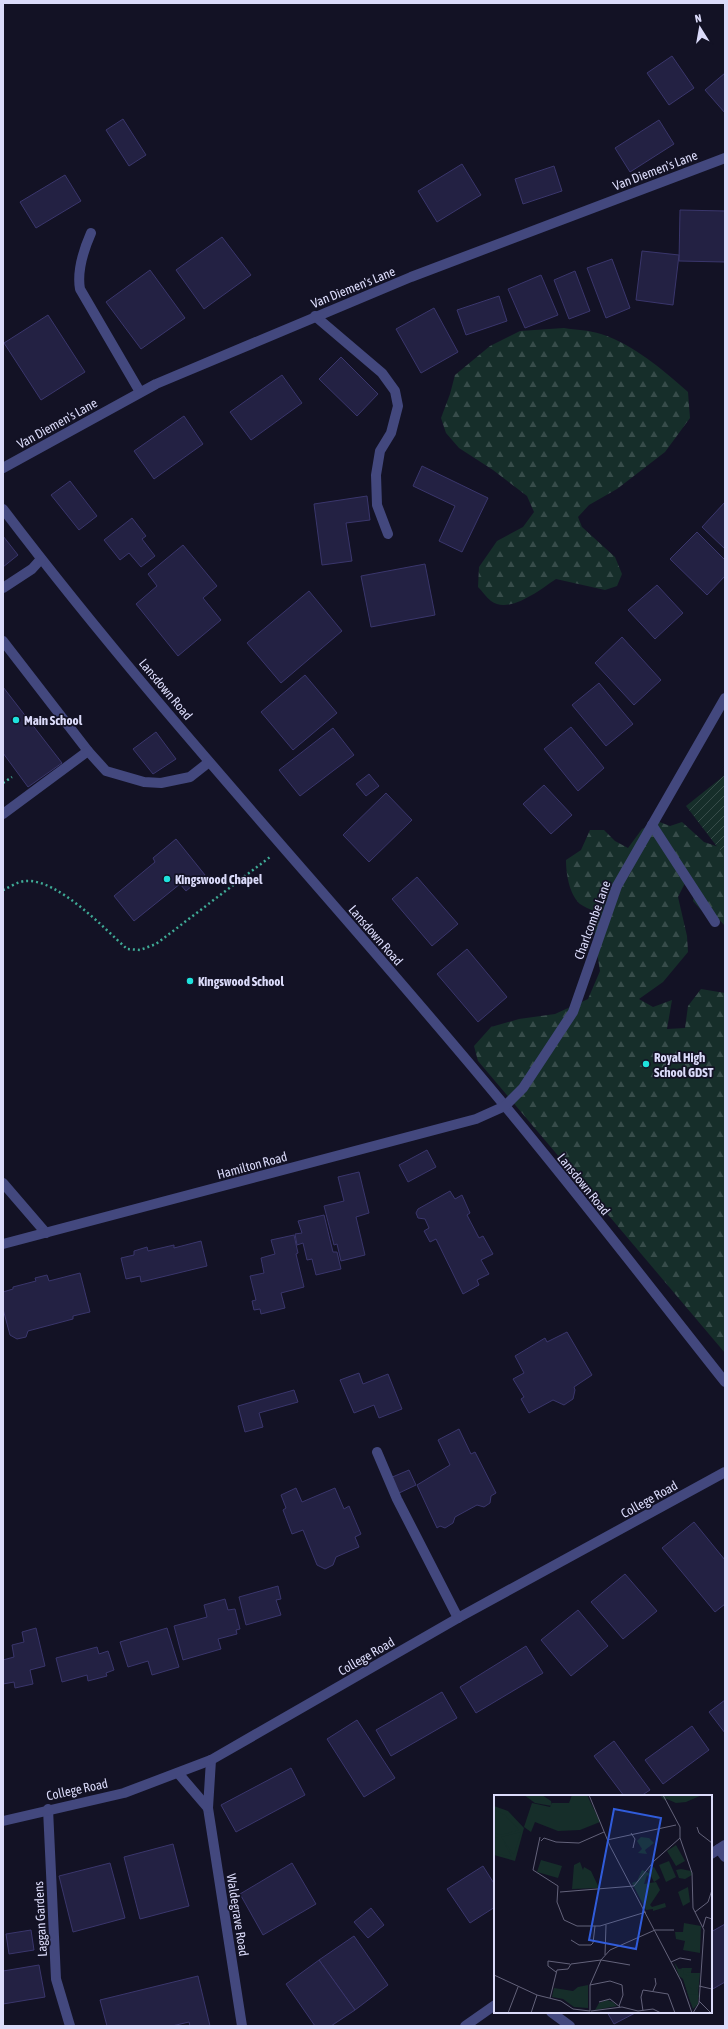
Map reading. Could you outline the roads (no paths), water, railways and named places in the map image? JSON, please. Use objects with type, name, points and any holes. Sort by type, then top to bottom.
[{"type":"street","name":"Van Diemen's Lane","points":[[3,468],[140,392],[315,316],[411,277],[725,158]]},
{"type":"street","points":[[91,233],[85,246],[79,283],[80,289],[140,392]]},
{"type":"street","points":[[315,316],[382,373],[395,391],[398,406],[391,433],[380,451],[376,475],[377,505],[388,534]]},
{"type":"street","name":"Lansdown Road","points":[[3,509],[41,559],[209,762],[505,1106],[725,1382]]},
{"type":"street","points":[[3,588],[32,569],[41,559]]},
{"type":"street","points":[[3,641],[88,751],[106,771],[144,782],[160,783],[190,777],[209,762]]},
{"type":"street","name":"Charlcombe Lane","points":[[505,1106],[523,1088],[573,1012],[617,886],[725,698]]},
{"type":"street","points":[[3,814],[88,751]]},
{"type":"street","points":[[652,825],[715,922]]},
{"type":"street","name":"Hamilton Road","points":[[3,1244],[476,1119],[505,1106]]},
{"type":"street","points":[[3,1183],[46,1233]]},
{"type":"street","points":[[376,1452],[397,1499],[458,1618]]},
{"type":"street","name":"College Road","points":[[3,1821],[124,1792],[212,1760],[458,1618],[725,1472]]},
{"type":"street","name":"Waldegrave Road","points":[[212,1760],[208,1808],[242,2026]]},
{"type":"street","points":[[178,1773],[208,1808]]},
{"type":"street","name":"Laggan Gardens","points":[[48,1809],[56,1979],[70,2026]]},
{"type":"street","points":[[718,1849],[725,1858]]},
{"type":"street","points":[[465,2026],[494,2006]]},
{"type":"street","points":[[552,2013],[570,2026]]},
{"type":"place","name":"Main School","points":[[16,720]]},
{"type":"place","name":"Kingswood Chapel","points":[[167,879]]},
{"type":"place","name":"Kingswood School","points":[[190,981]]},
{"type":"place","name":"Royal High School GDST","points":[[646,1064]]}]
